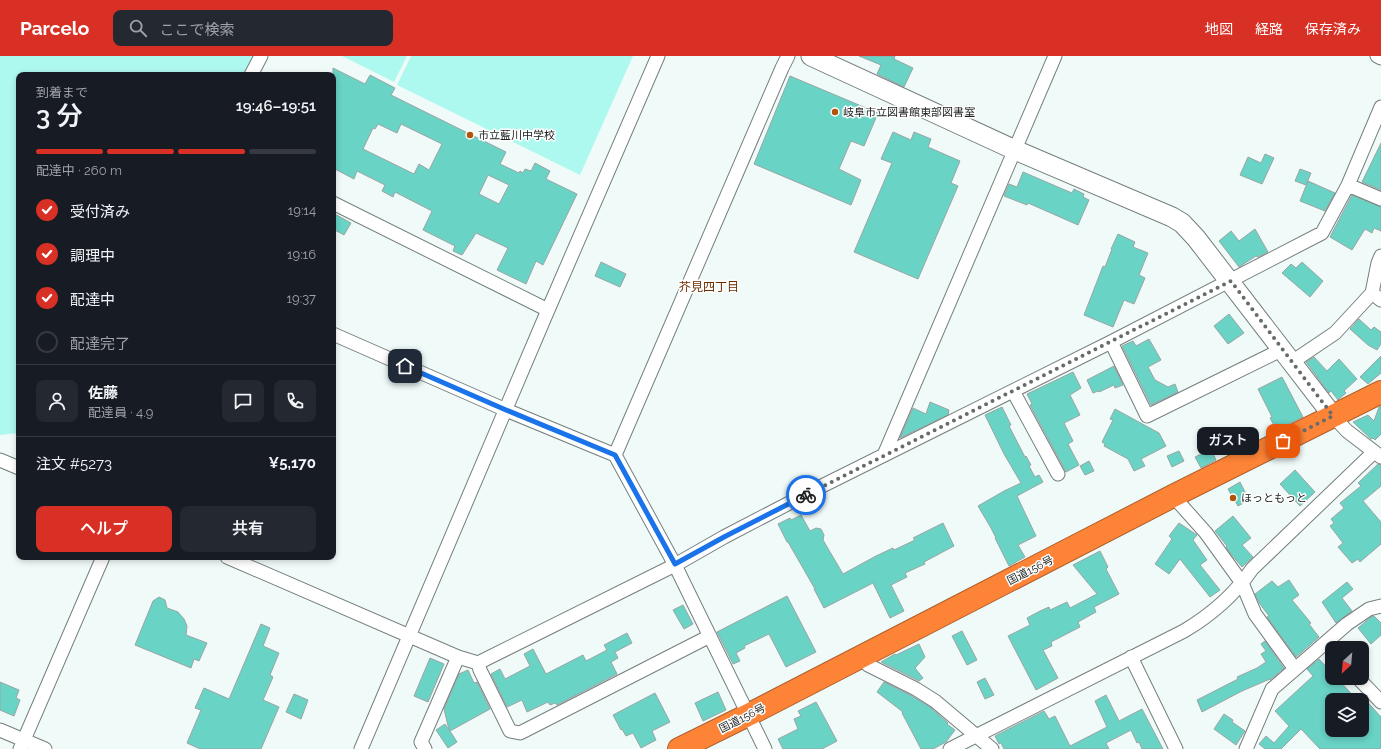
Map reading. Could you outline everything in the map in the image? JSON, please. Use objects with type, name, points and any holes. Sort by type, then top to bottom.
[{"type":"highway","name":"国道156号","points":[[679,749],[1173,496],[1381,392]]},
{"type":"street","points":[[253,72],[261,56]]},
{"type":"street","points":[[361,749],[658,56]]},
{"type":"street","points":[[615,455],[788,56]]},
{"type":"street","points":[[812,56],[1014,150],[1172,217],[1182,223],[1231,281],[1333,416],[1347,431],[1377,455],[1252,568],[1242,583],[1206,617],[1184,631],[950,749]]},
{"type":"street","points":[[884,456],[1014,150],[1056,56]]},
{"type":"street","points":[[1377,56],[1381,58]]},
{"type":"street","points":[[234,560],[458,657],[478,662],[675,564],[724,537],[1112,342],[1322,233],[1348,185],[1381,107]]},
{"type":"street","points":[[1348,185],[1381,199]]},
{"type":"street","points":[[336,204],[548,310]]},
{"type":"street","points":[[1112,342],[1147,416],[1287,356],[1335,333],[1376,296],[1378,263],[1381,256]]},
{"type":"street","points":[[336,335],[506,410],[615,455],[675,564],[765,749]]},
{"type":"street","points":[[1013,391],[1058,474]]},
{"type":"street","points":[[0,460],[16,467]]},
{"type":"street","points":[[1173,496],[1206,533],[1242,583],[1255,614],[1295,669]]},
{"type":"street","points":[[22,745],[102,560]]},
{"type":"street","points":[[1334,641],[1347,624],[1369,608],[1381,606]]},
{"type":"street","points":[[478,662],[480,670],[510,731],[520,733],[710,636]]},
{"type":"street","points":[[1246,749],[1272,689],[1295,669],[1325,650]]},
{"type":"street","points":[[425,749],[421,742],[458,657]]},
{"type":"street","points":[[860,657],[868,665],[916,689],[935,701],[992,749]]},
{"type":"street","points":[[1131,657],[1176,749]]},
{"type":"street","points":[[1365,685],[1381,702]]},
{"type":"street","points":[[0,730],[22,745],[45,749]]},
{"type":"shaded area","points":[[0,56],[255,56],[247,72],[16,72],[16,433],[0,435]]},
{"type":"shaded area","points":[[342,56],[407,56],[394,82]]},
{"type":"shaded area","points":[[411,56],[633,56],[580,175],[397,85]]},
{"type":"building","points":[[859,56],[895,56],[894,59],[913,68],[904,87],[877,74],[881,65]]},
{"type":"building","points":[[333,68],[365,84],[370,75],[395,88],[391,95],[506,152],[500,164],[519,173],[520,171],[523,173],[525,169],[531,171],[535,163],[550,171],[546,179],[577,194],[543,265],[536,261],[526,284],[497,270],[508,248],[476,233],[462,255],[453,251],[455,246],[423,230],[432,211],[395,192],[393,197],[382,191],[385,185],[357,171],[354,179],[336,170],[336,72],[333,72]],"holes":[[[378,124],[397,133],[401,124],[442,144],[429,170],[419,164],[414,174],[363,149],[373,128],[375,129]],[[488,175],[509,185],[499,204],[479,194]]]},
{"type":"building","points":[[790,76],[878,113],[864,146],[851,141],[839,169],[861,180],[851,205],[754,164]]},
{"type":"building","points":[[893,132],[911,140],[914,132],[931,139],[928,147],[960,161],[951,183],[958,186],[918,279],[854,252],[892,163],[881,159]]},
{"type":"building","points":[[1381,143],[1381,190],[1362,182]]},
{"type":"building","points":[[1265,154],[1274,158],[1262,184],[1240,175],[1248,157],[1261,163]]},
{"type":"building","points":[[1300,169],[1311,173],[1306,185],[1295,181]]},
{"type":"building","points":[[1023,172],[1072,193],[1074,189],[1084,194],[1083,197],[1089,200],[1078,225],[1028,203],[1027,205],[1004,196],[1009,184],[1017,187]]},
{"type":"building","points":[[1308,181],[1335,193],[1325,211],[1300,201]]},
{"type":"building","points":[[1352,195],[1381,207],[1381,231],[1374,228],[1372,233],[1365,229],[1352,250],[1330,237]]},
{"type":"building","points":[[336,215],[351,223],[344,235],[336,231]]},
{"type":"building","points":[[1255,229],[1268,252],[1258,257],[1256,256],[1239,267],[1219,241],[1231,231],[1239,241]]},
{"type":"building","points":[[1118,234],[1135,242],[1133,247],[1148,253],[1139,275],[1145,278],[1134,304],[1124,300],[1113,327],[1084,315],[1103,266],[1105,267]]},
{"type":"building","points":[[601,262],[626,274],[620,287],[595,276]]},
{"type":"building","points":[[1302,262],[1323,281],[1310,297],[1282,273],[1291,264],[1296,268]]},
{"type":"building","points":[[1229,314],[1244,333],[1228,344],[1214,326]]},
{"type":"building","points":[[1359,319],[1371,330],[1374,327],[1381,332],[1381,344],[1377,350],[1368,345],[1350,329]]},
{"type":"building","points":[[1149,339],[1161,360],[1148,367],[1155,380],[1168,387],[1175,384],[1178,392],[1151,405],[1122,346],[1133,341],[1136,346]]},
{"type":"building","points":[[1381,356],[1381,373],[1368,384],[1360,377]]},
{"type":"building","points":[[1314,357],[1327,371],[1339,359],[1357,379],[1344,391],[1346,393],[1338,400],[1331,391],[1329,393],[1306,362]]},
{"type":"building","points":[[1114,366],[1123,385],[1115,388],[1114,385],[1099,392],[1093,393],[1087,380]]},
{"type":"building","points":[[1073,372],[1081,388],[1070,395],[1080,415],[1064,423],[1073,441],[1068,444],[1079,465],[1066,472],[1030,405],[1032,404],[1027,394]]},
{"type":"building","points":[[1282,377],[1303,417],[1278,429],[1277,426],[1275,427],[1270,418],[1272,417],[1258,389]]},
{"type":"building","points":[[930,402],[949,410],[948,415],[900,438],[913,408],[926,414]]},
{"type":"building","points":[[1381,406],[1381,434],[1375,440],[1373,438],[1371,439],[1353,422],[1368,415],[1374,421],[1379,407]]},
{"type":"building","points":[[1002,407],[1011,425],[1009,426],[1025,457],[1026,456],[1031,465],[1029,466],[1035,477],[1039,475],[1043,482],[1017,496],[1036,536],[1018,545],[1025,557],[1009,566],[991,528],[978,506],[1021,483],[1004,454],[985,415]]},
{"type":"building","points":[[1115,409],[1159,433],[1166,446],[1141,459],[1145,466],[1134,471],[1128,459],[1104,446],[1105,444],[1102,442],[1113,420],[1110,419]]},
{"type":"building","points":[[1211,449],[1216,460],[1201,468],[1195,457]]},
{"type":"building","points":[[1179,451],[1184,461],[1172,467],[1167,456]]},
{"type":"building","points":[[1089,461],[1094,471],[1085,475],[1080,466]]},
{"type":"building","points":[[1378,464],[1381,465],[1381,486],[1363,501],[1381,522],[1381,544],[1360,562],[1358,559],[1352,563],[1338,547],[1343,543],[1330,526],[1334,523],[1331,519],[1344,508],[1340,503],[1361,486],[1358,483]]},
{"type":"building","points":[[1295,470],[1315,492],[1300,506],[1280,484]]},
{"type":"building","points":[[1240,482],[1249,500],[1238,506],[1228,489]]},
{"type":"building","points":[[801,515],[810,531],[816,528],[821,529],[824,535],[823,540],[843,574],[876,556],[893,548],[894,550],[915,540],[913,538],[943,523],[954,546],[924,562],[925,564],[905,573],[907,577],[891,585],[904,611],[890,618],[873,583],[824,608],[815,589],[778,524],[790,518],[791,520]]},
{"type":"building","points":[[1233,516],[1251,538],[1242,545],[1253,557],[1242,567],[1230,553],[1226,547],[1227,546],[1215,531]]},
{"type":"building","points":[[1179,523],[1197,535],[1193,540],[1207,560],[1200,565],[1220,590],[1210,597],[1180,559],[1169,574],[1155,564],[1172,539],[1169,536]]},
{"type":"building","points":[[1100,551],[1108,567],[1106,569],[1119,594],[1094,607],[1096,612],[1078,622],[1080,627],[1051,642],[1052,646],[1043,650],[1058,678],[1036,690],[1008,636],[1030,625],[1027,618],[1040,611],[1049,607],[1050,610],[1067,602],[1070,608],[1097,594],[1073,565]]},
{"type":"building","points":[[1289,580],[1299,595],[1292,600],[1311,623],[1309,624],[1319,637],[1296,657],[1267,617],[1269,616],[1255,594],[1272,581],[1278,587]]},
{"type":"building","points":[[1347,582],[1353,589],[1342,598],[1352,611],[1336,623],[1322,602]]},
{"type":"building","points":[[787,596],[816,652],[786,667],[769,634],[744,646],[745,648],[736,653],[740,661],[733,664],[717,632]]},
{"type":"building","points":[[159,597],[165,600],[167,608],[178,612],[184,619],[187,626],[186,635],[207,643],[199,661],[194,659],[191,668],[135,645],[153,601]]},
{"type":"building","points":[[683,605],[693,624],[684,629],[673,610]]},
{"type":"building","points":[[1374,616],[1381,623],[1381,635],[1371,644],[1358,628]]},
{"type":"building","points":[[261,624],[270,628],[263,646],[279,653],[270,675],[273,677],[263,700],[279,707],[261,749],[200,749],[187,743],[201,710],[195,708],[204,688],[229,699]]},
{"type":"building","points":[[962,631],[977,660],[967,665],[952,636]]},
{"type":"building","points":[[627,633],[632,643],[615,652],[618,658],[611,662],[617,674],[557,705],[555,703],[550,705],[548,702],[527,712],[522,700],[507,707],[491,674],[500,669],[505,679],[530,666],[524,654],[533,649],[546,674],[583,655],[586,661],[607,650],[604,645]]},
{"type":"building","points":[[1265,641],[1284,668],[1270,680],[1242,691],[1202,712],[1197,700],[1238,679],[1237,677],[1266,662],[1261,654],[1266,651],[1261,644]]},
{"type":"building","points":[[919,644],[925,657],[915,668],[923,678],[919,681],[881,662],[895,654],[896,655]]},
{"type":"building","points":[[430,658],[444,664],[428,702],[414,696]]},
{"type":"building","points":[[1319,659],[1325,665],[1325,685],[1343,685],[1351,693],[1325,693],[1325,737],[1369,737],[1369,704],[1381,717],[1381,749],[1320,749],[1301,729],[1281,749],[1265,749],[1259,744],[1266,736],[1274,743],[1289,726],[1275,711],[1313,676],[1307,669]]},
{"type":"building","points":[[468,670],[474,683],[477,682],[490,709],[450,731],[457,742],[448,748],[436,730],[445,724],[449,730],[444,709],[459,674]]},
{"type":"building","points":[[985,678],[994,695],[985,699],[977,682]]},
{"type":"building","points":[[0,682],[19,690],[16,698],[20,700],[14,716],[0,710]]},
{"type":"building","points":[[884,682],[930,707],[948,723],[947,724],[955,730],[946,742],[933,749],[921,749],[902,713],[903,712],[877,692]]},
{"type":"building","points":[[718,692],[726,710],[703,721],[695,703]]},
{"type":"building","points":[[655,693],[670,722],[652,731],[656,740],[641,748],[633,733],[626,736],[613,715]]},
{"type":"building","points":[[294,694],[308,700],[301,719],[286,712]]},
{"type":"building","points":[[1106,695],[1119,721],[1142,709],[1163,749],[1142,749],[1139,742],[1137,743],[1131,730],[1106,743],[1109,749],[1004,749],[1001,743],[999,744],[995,736],[1044,711],[1049,719],[1055,716],[1070,746],[1107,727],[1095,701]]},
{"type":"building","points":[[816,702],[837,741],[822,749],[783,749],[778,739],[798,729],[794,719],[801,716],[798,711]]},
{"type":"building","points":[[1224,714],[1245,731],[1236,745],[1214,729]]},
{"type":"way so far","points":[[806,495],[1231,281],[1333,416],[1283,441]]},
{"type":"place","name":"岐阜市立図書館東部図書室","points":[[835,112]]},
{"type":"place","name":"市立藍川中学校","points":[[470,135]]},
{"type":"place","name":"ガスト","points":[[1283,441]]},
{"type":"place","name":"ほっともっと","points":[[1233,498]]},
{"type":"district","name":"芥見四丁目","points":[[709,287]]},
{"type":"route","points":[[405,366],[615,455],[675,564],[806,495]]}]
